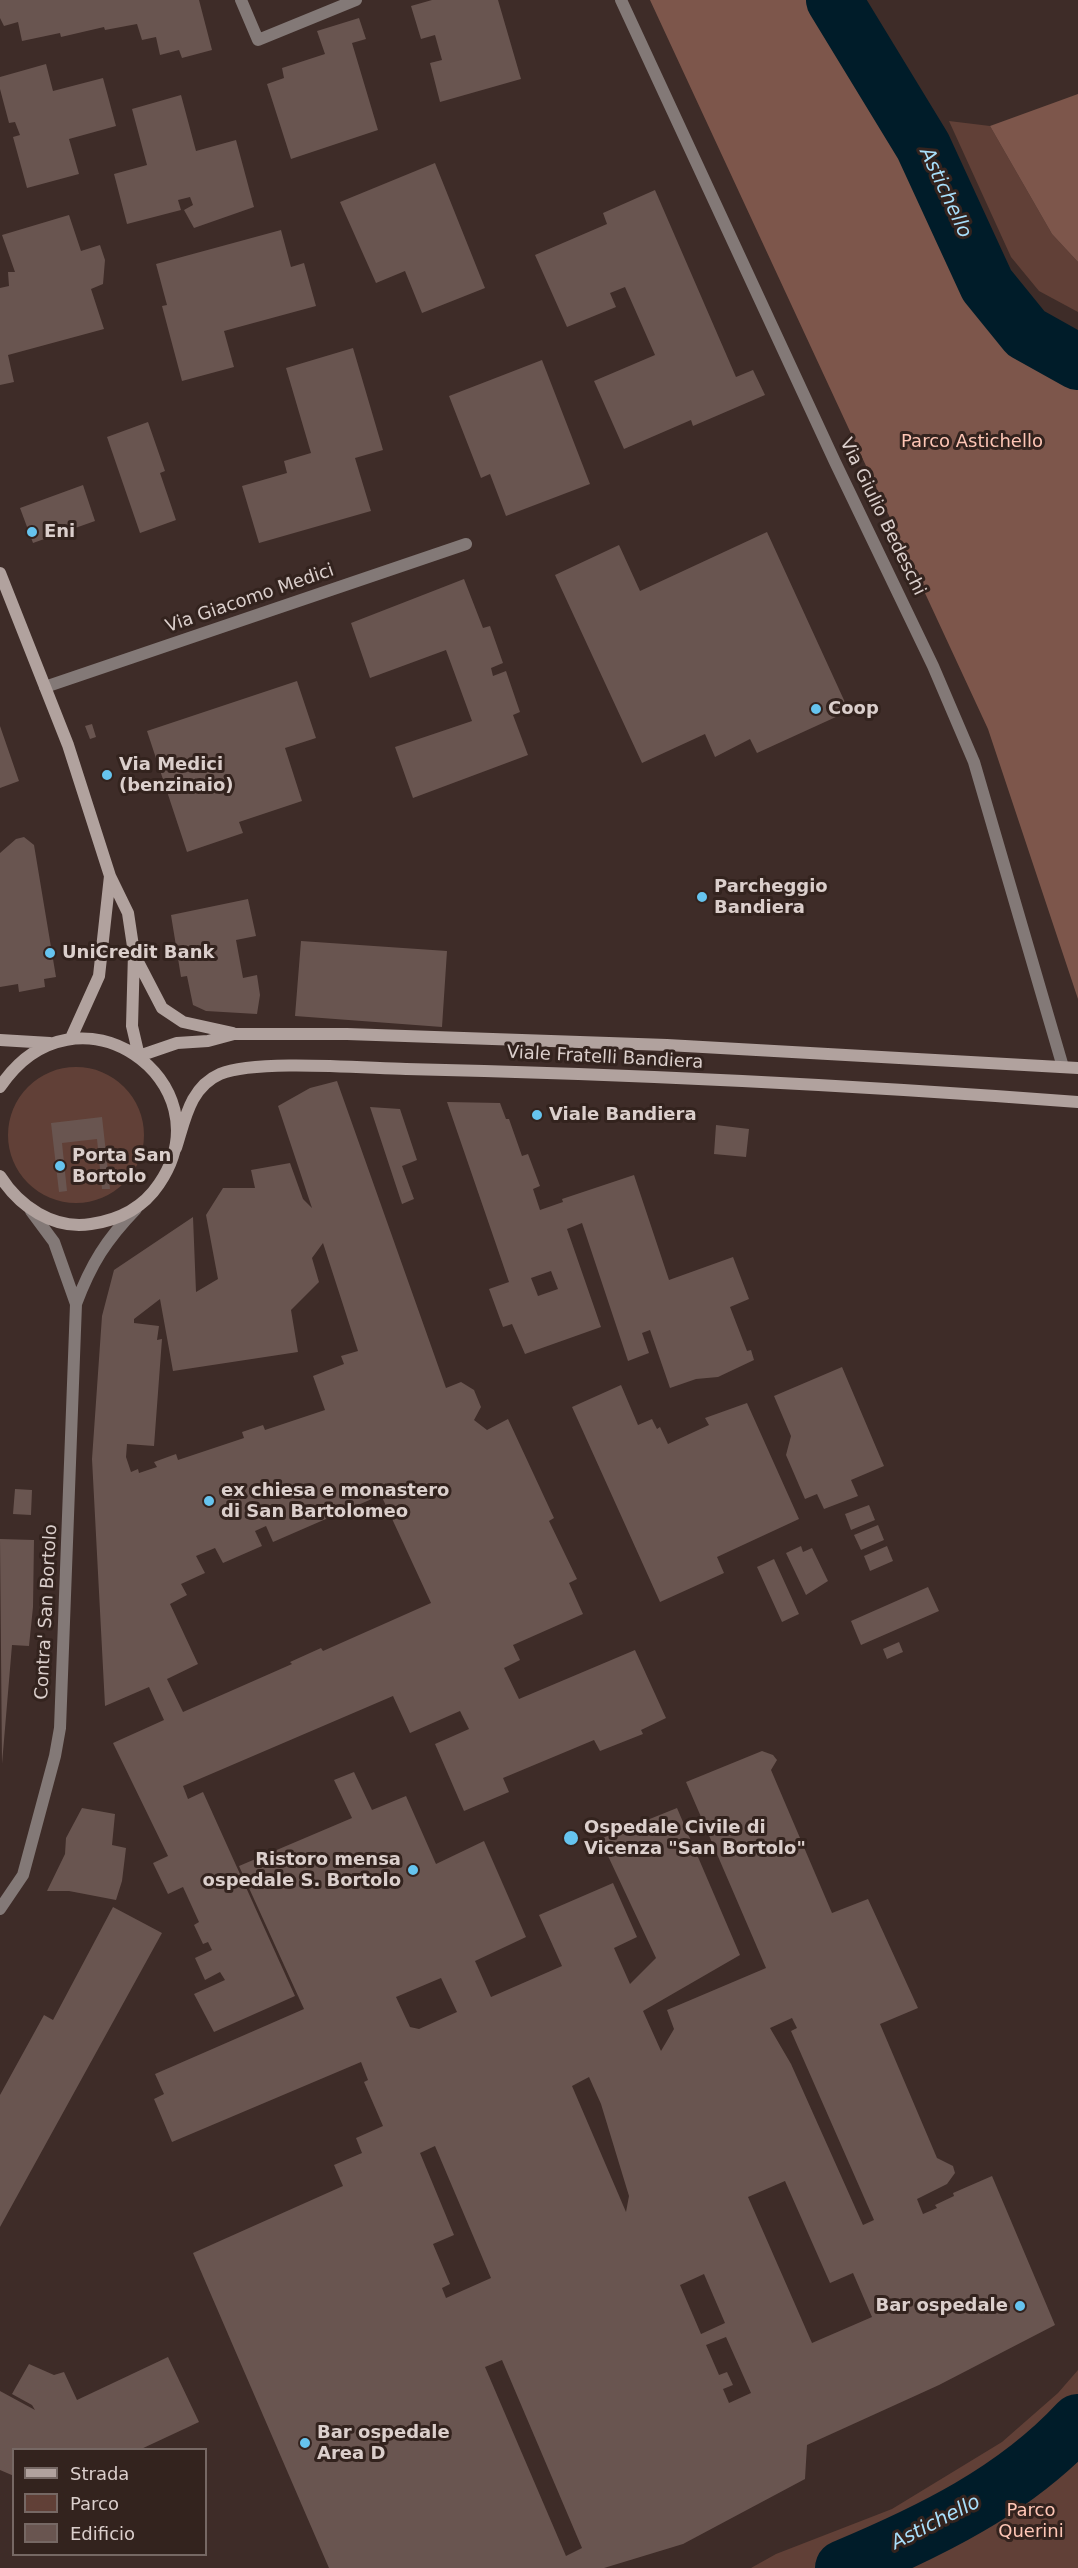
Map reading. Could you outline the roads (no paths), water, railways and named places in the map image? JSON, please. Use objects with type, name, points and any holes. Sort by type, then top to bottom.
[{"type":"main road","points":[[0,573],[89,803],[110,876],[128,913],[134,953],[132,1026],[139,1056]]},
{"type":"main road","points":[[71,1038],[99,976],[110,876]]},
{"type":"main road","points":[[134,953],[162,1008],[183,1022],[234,1034]]},
{"type":"main road","name":"Viale Fratelli Bandiera","points":[[139,1056],[177,1043],[208,1041],[234,1034],[347,1034],[667,1045],[1078,1068]]},
{"type":"main road","points":[[0,1087],[14,1068],[31,1053],[51,1043],[71,1038],[96,1039],[120,1045],[139,1056],[160,1077],[171,1100],[177,1125],[176,1148]]},
{"type":"main road","points":[[0,1040],[51,1043]]},
{"type":"main road","name":"Viale Fratelli Bandiera","points":[[32,1211],[62,1223],[88,1225],[114,1220],[136,1208],[154,1192],[167,1173],[191,1104],[207,1081],[223,1073],[267,1067],[585,1075],[961,1093],[1078,1102]]},
{"type":"main road","points":[[0,1176],[16,1198],[32,1211]]},
{"type":"street","points":[[241,0],[258,40],[356,0]]},
{"type":"street","name":"Via Giulio Bedeschi","points":[[621,0],[835,462],[933,666],[974,762],[1063,1067]]},
{"type":"street","name":"Via Giacomo Medici","points":[[45,687],[466,544]]},
{"type":"street","name":"Contra' San Bortolo","points":[[0,1909],[23,1875],[55,1756],[60,1728],[76,1305],[90,1268],[108,1238],[136,1208]]},
{"type":"street","name":"Contra' San Bortolo","points":[[32,1211],[54,1242],[76,1305]]},
{"type":"waterway","name":"Astichello","points":[[834,0],[923,146],[987,285],[1026,333],[1078,362]]},
{"type":"waterway","name":"Astichello","points":[[843,2568],[907,2540],[998,2489],[1053,2447],[1078,2422]]},
{"type":"place","name":"Eni","points":[[32,532]]},
{"type":"place","name":"Coop","points":[[816,709]]},
{"type":"place","name":"Via Medici (benzinaio)","points":[[107,775]]},
{"type":"place","name":"Parcheggio Bandiera","points":[[702,897]]},
{"type":"place","name":"UniCredit Bank","points":[[50,953]]},
{"type":"place","name":"Viale Bandiera","points":[[537,1115]]},
{"type":"place","name":"Porta San Bortolo","points":[[60,1166]]},
{"type":"place","name":"ex chiesa e monastero di San Bartolomeo","points":[[209,1501]]},
{"type":"place","name":"Ospedale Civile di Vicenza \"San Bortolo\"","points":[[571,1838]]},
{"type":"place","name":"Ristoro mensa ospedale S. Bortolo","points":[[413,1870]]},
{"type":"place","name":"Bar ospedale","points":[[1020,2306]]},
{"type":"place","name":"Bar ospedale Area D","points":[[305,2443]]},
{"type":"park label","name":"Parco Astichello","points":[[972,442]]},
{"type":"park label","name":"Parco Querini","points":[[1031,2521]]}]
